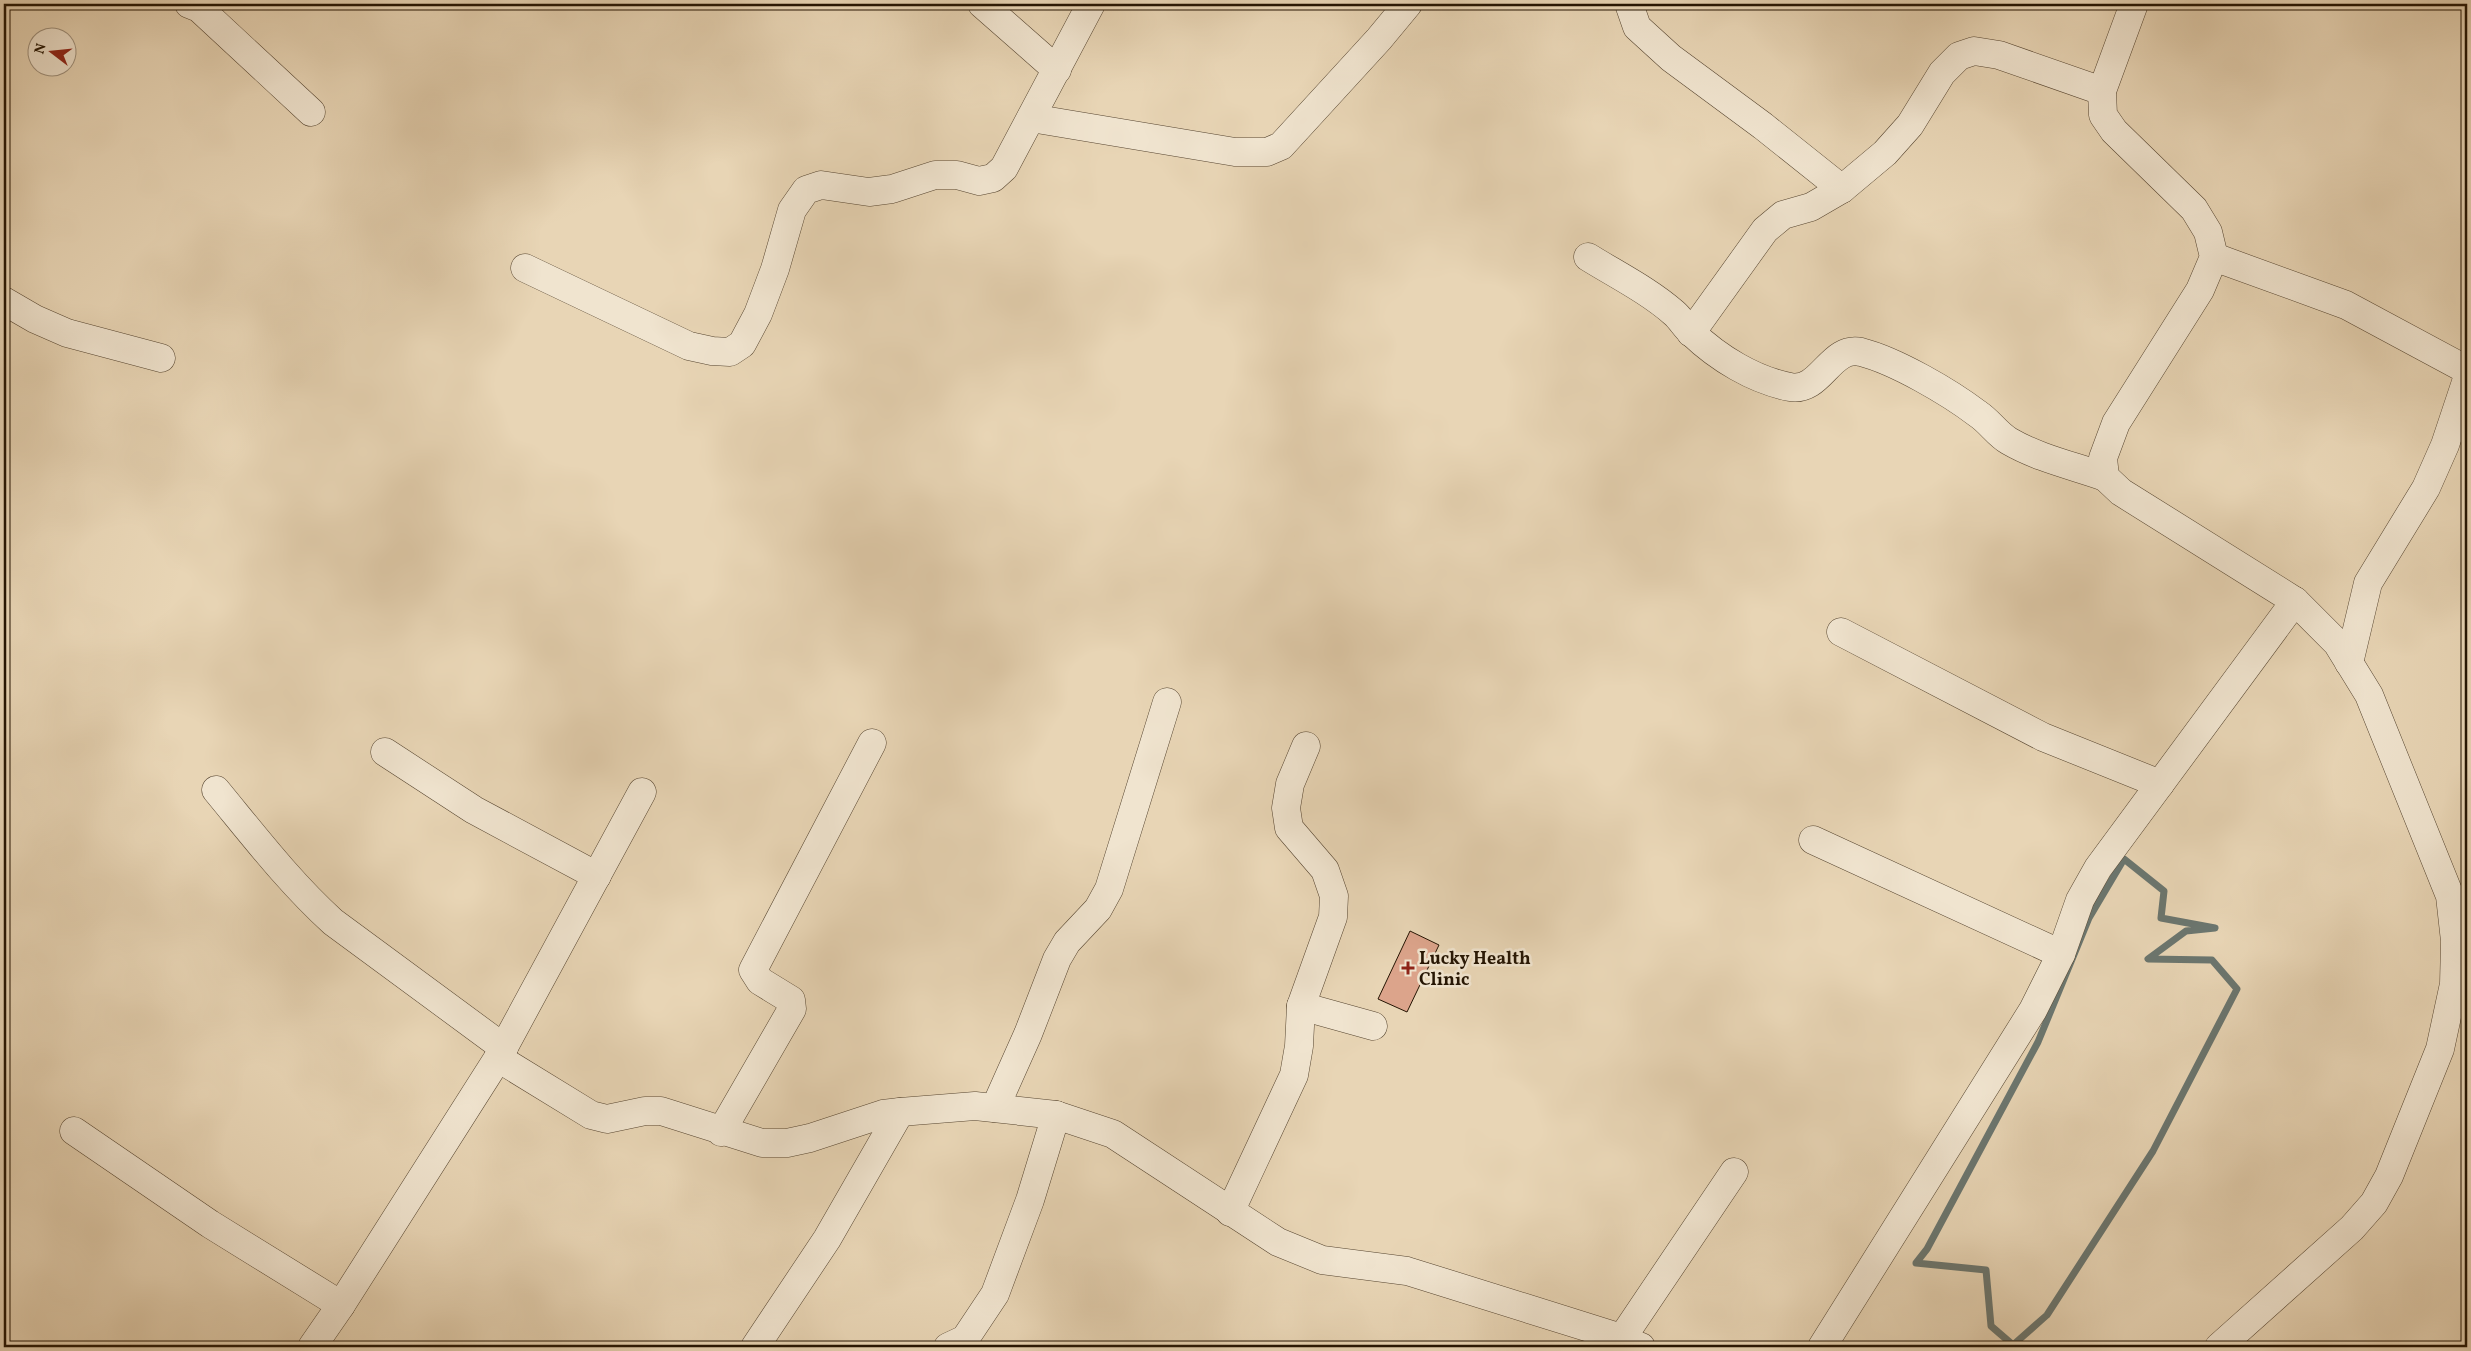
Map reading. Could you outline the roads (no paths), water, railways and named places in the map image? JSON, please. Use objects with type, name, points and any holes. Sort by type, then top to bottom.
[{"type":"street","points":[[189,4],[200,8],[311,112]]},
{"type":"street","points":[[982,4],[1056,70]]},
{"type":"street","points":[[525,268],[689,346],[712,351],[730,352],[742,344],[758,314],[775,269],[792,210],[806,190],[821,185],[869,192],[892,189],[935,175],[957,175],[979,181],[993,178],[1004,168],[1091,4]]},
{"type":"street","points":[[1031,118],[1235,152],[1267,152],[1282,146],[1338,86],[1408,4]]},
{"type":"street","points":[[1629,4],[1637,27],[1671,58],[1763,126],[1842,189]]},
{"type":"street","points":[[2105,477],[2103,458],[2116,424],[2200,290],[2214,257],[2208,232],[2194,209],[2114,131],[2103,115],[2102,91],[2134,4]]},
{"type":"street","points":[[1691,333],[1765,230],[1783,215],[1811,207],[1842,189],[1886,153],[1910,125],[1942,73],[1959,56],[1974,51],[1999,54],[2102,91]]},
{"type":"street","points":[[1588,257],[1658,300],[1675,313],[1691,333],[1730,363],[1751,373],[1791,388],[1800,388],[1811,383],[1842,354],[1861,352],[1917,376],[1980,415],[1997,433],[2022,449],[2105,477],[2121,492],[2295,601],[2337,643],[2369,695],[2450,896],[2461,940],[2440,1049],[2389,1176],[2374,1203],[2352,1228],[2219,1347]]},
{"type":"street","points":[[2214,257],[2346,305],[2467,370]]},
{"type":"street","points":[[4,301],[35,319],[67,333],[161,358]]},
{"type":"street","points":[[2349,663],[2368,583],[2426,488],[2445,444],[2467,379]]},
{"type":"street","points":[[1822,1347],[2033,1010],[2061,954],[2080,900],[2098,868],[2295,601]]},
{"type":"street","points":[[1841,632],[2034,732],[2160,784]]},
{"type":"street","points":[[995,1108],[1028,1034],[1056,959],[1067,942],[1098,909],[1109,889],[1167,702]]},
{"type":"street","points":[[721,1132],[792,1009],[791,1000],[760,981],[753,970],[872,743]]},
{"type":"street","points":[[1230,1212],[1294,1075],[1300,1046],[1301,1006],[1333,917],[1334,896],[1325,870],[1289,828],[1286,808],[1290,784],[1306,746]]},
{"type":"street","points":[[385,752],[474,810],[597,876]]},
{"type":"street","points":[[216,790],[298,889],[327,916],[501,1053],[591,1115],[607,1119],[644,1110],[661,1111],[762,1144],[787,1143],[810,1138],[883,1114],[900,1112],[974,1106],[1056,1115],[1113,1134],[1278,1242],[1322,1260],[1407,1271],[1626,1345],[1734,1172]]},
{"type":"street","points":[[312,1347],[341,1306],[501,1053],[642,792]]},
{"type":"street","points":[[1813,840],[2061,954]]},
{"type":"street","points":[[1301,1006],[1373,1026]]},
{"type":"street","points":[[755,1347],[827,1239],[900,1112]]},
{"type":"street","points":[[948,1347],[965,1339],[995,1294],[1030,1200],[1056,1115]]},
{"type":"street","points":[[74,1131],[210,1224],[341,1306]]},
{"type":"waterway","points":[[2124,859],[2164,891],[2161,918],[2215,928],[2186,931],[2148,959],[2212,960],[2237,989],[2153,1151],[2047,1315],[2013,1345],[1991,1326],[1986,1270],[1916,1263],[1927,1249],[2038,1042],[2089,918],[2124,859]]},
{"type":"place","name":"Lucky Health Clinic","points":[[1408,968]]}]
